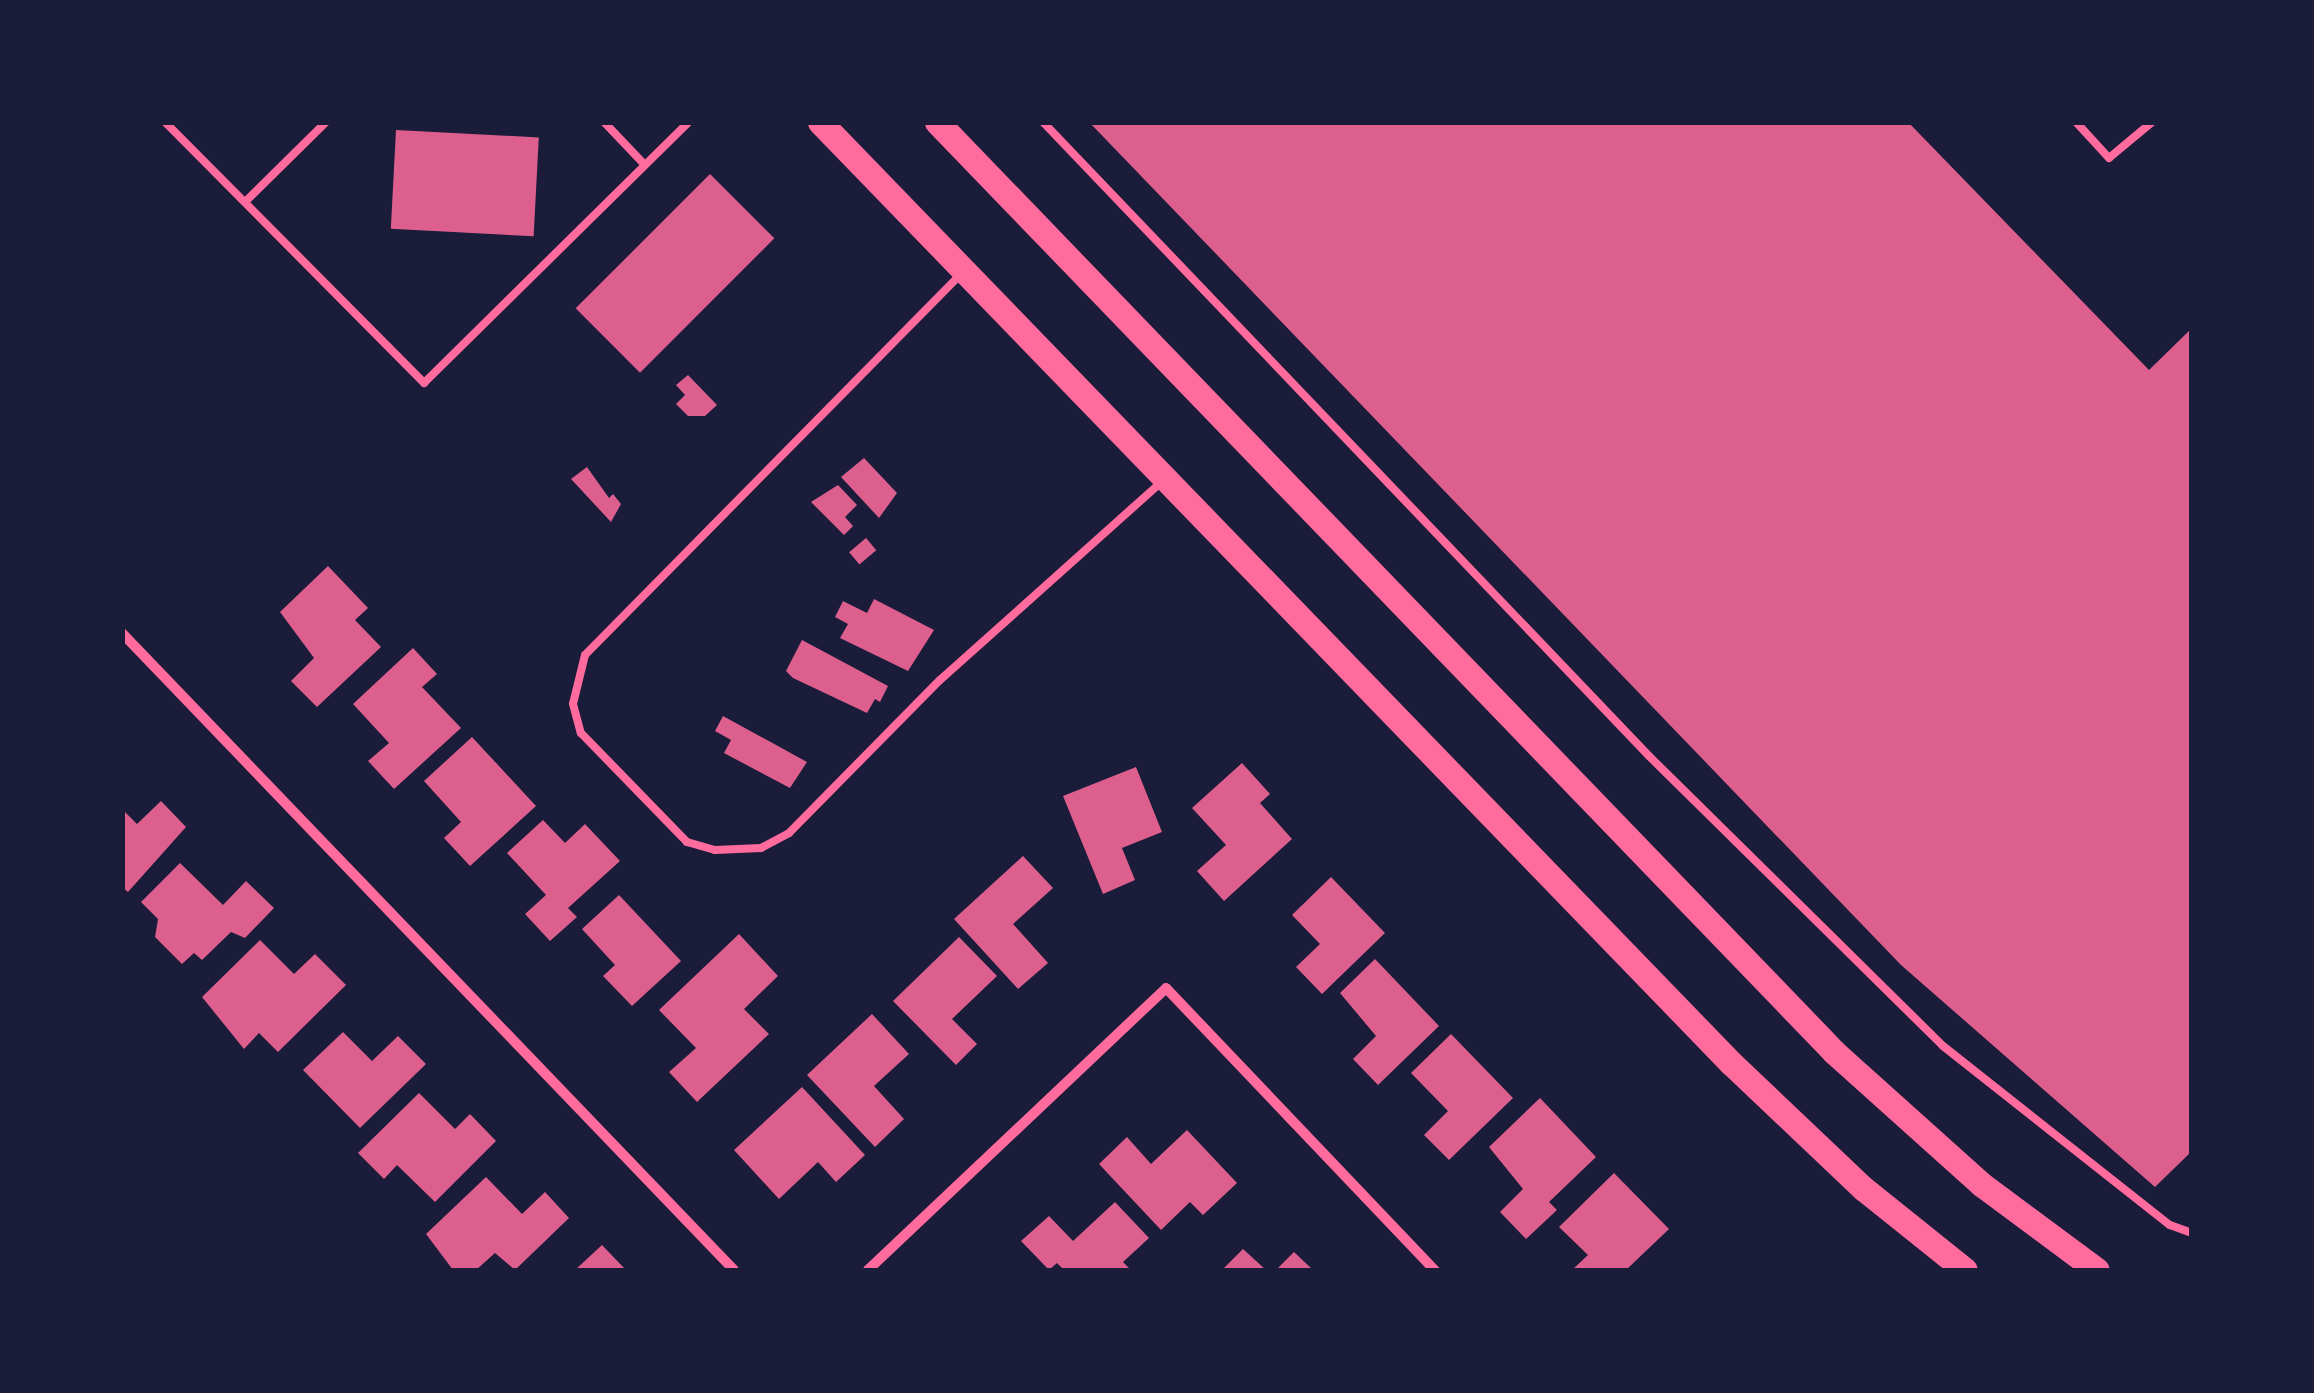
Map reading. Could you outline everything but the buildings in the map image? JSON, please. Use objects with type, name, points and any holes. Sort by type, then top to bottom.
[{"type":"main road","points":[[820,122],[1731,1063],[1955,1265]]},
{"type":"main road","points":[[937,122],[1834,1052],[1980,1184],[2095,1270]]},
{"type":"street","points":[[122,633],[734,1270]]},
{"type":"street","points":[[868,1270],[1166,988],[1435,1270]]},
{"type":"lane","points":[[165,122],[424,383],[689,122]]},
{"type":"lane","points":[[245,202],[326,122]]},
{"type":"lane","points":[[604,122],[645,165]]},
{"type":"lane","points":[[1043,122],[1635,741],[1944,1046],[2170,1225],[2192,1233]]},
{"type":"lane","points":[[2076,122],[2109,158],[2152,122]]},
{"type":"lane","points":[[964,270],[585,655],[572,704],[581,733],[660,815],[687,842],[715,850],[761,848],[788,833],[940,680],[1166,478]]}]
